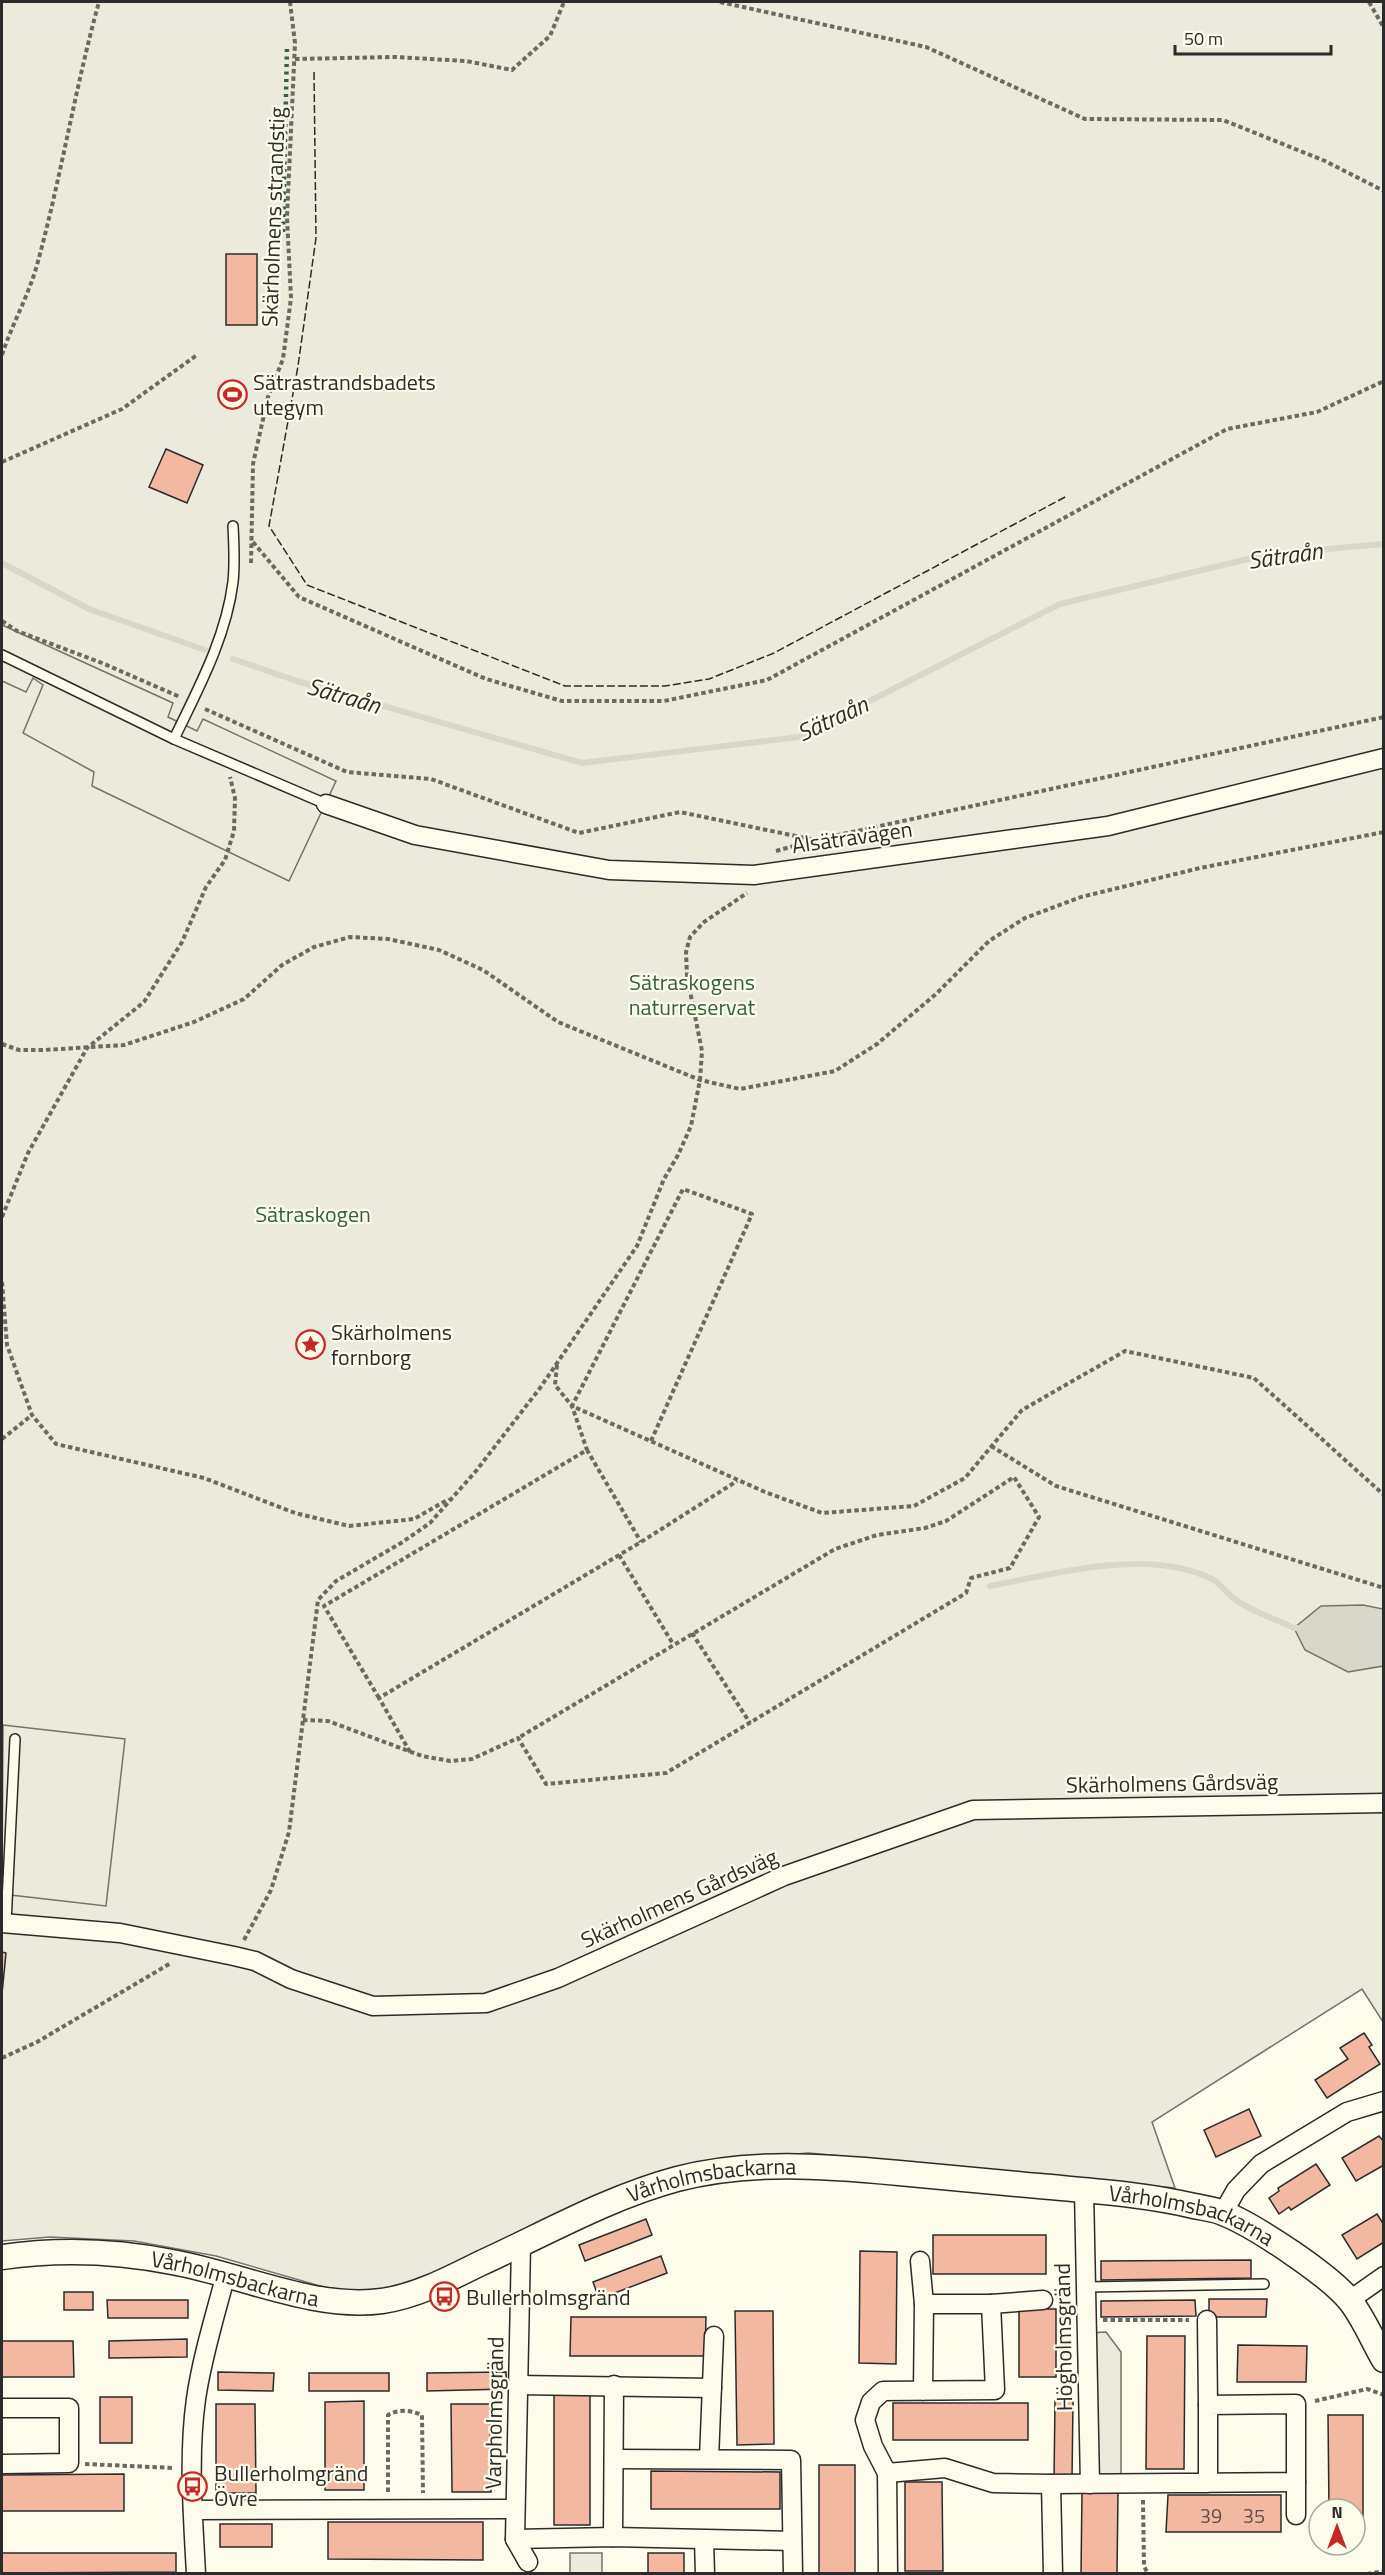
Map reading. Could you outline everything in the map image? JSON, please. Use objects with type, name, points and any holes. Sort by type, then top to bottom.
[{"type":"street","name":"Alsätravägen","points":[[326,804],[415,835],[609,870],[754,875],[1108,826],[1383,759]]},
{"type":"street","name":"Skärholmens Gårdsväg","points":[[4,1923],[120,1933],[234,1956],[255,1961],[291,1979],[373,2006],[486,2003],[558,1978],[784,1876],[973,1810],[1383,1803]]},
{"type":"street","points":[[1223,2213],[1236,2190],[1261,2164],[1347,2112],[1383,2101]]},
{"type":"street","name":"Vårholmsbackarna","points":[[2,2257],[30,2253],[130,2256],[172,2262],[349,2304],[386,2300],[422,2290],[522,2245],[599,2206],[680,2178],[730,2169],[804,2165],[846,2168],[1084,2190],[1172,2201],[1223,2213],[1302,2260],[1350,2300],[1383,2360]]},
{"type":"street","name":"Högholmsgränd","points":[[1084,2190],[1090,2484]]},
{"type":"street","name":"Varpholmsgränd","points":[[522,2245],[515,2539],[528,2562]]},
{"type":"street","points":[[920,2261],[924,2304],[923,2391]]},
{"type":"street","points":[[196,2574],[192,2469],[195,2401],[203,2360],[226,2274]]},
{"type":"street","points":[[1350,2300],[1383,2276]]},
{"type":"street","points":[[924,2304],[991,2304],[1043,2300]]},
{"type":"street","points":[[888,2574],[887,2472],[873,2446],[866,2426],[865,2420],[871,2402],[883,2391],[995,2390],[991,2304]]},
{"type":"street","points":[[1207,2320],[1208,2483]]},
{"type":"street","points":[[709,2459],[714,2336]]},
{"type":"street","points":[[518,2385],[712,2388]]},
{"type":"street","points":[[613,2537],[614,2385]]},
{"type":"street","points":[[1208,2405],[1296,2404],[1296,2516]]},
{"type":"street","points":[[2,2408],[69,2408],[69,2463],[2,2464]]},
{"type":"street","points":[[614,2459],[791,2460],[793,2574]]},
{"type":"street","points":[[887,2472],[945,2468],[993,2482],[1051,2484],[1296,2482]]},
{"type":"street","points":[[1051,2484],[1053,2574]]},
{"type":"street","name":"Varpholmsgränd","points":[[193,2510],[515,2509]]},
{"type":"street","points":[[515,2539],[613,2537],[792,2541]]},
{"type":"street","points":[[704,2540],[705,2574]]},
{"type":"lane","points":[[174,739],[195,704],[229,604],[233,581],[233,526]]},
{"type":"lane","points":[[2,655],[174,739],[326,804]]},
{"type":"lane","points":[[4,1923],[15,1739]]},
{"type":"lane","points":[[1086,2287],[1264,2284]]},
{"type":"path","points":[[2,355],[28,294],[38,262],[68,136],[79,73],[86,58],[99,2]]},
{"type":"path","name":"Skärholmens strandstig","points":[[250,564],[253,542],[253,464],[268,397],[283,359],[291,298],[287,217],[295,59],[290,2]]},
{"type":"path","points":[[295,59],[396,57],[466,61],[512,70],[550,36],[564,2]]},
{"type":"path","points":[[720,2],[926,47],[1085,119],[1223,120],[1325,161],[1383,191]]},
{"type":"path","points":[[1369,2],[1383,28]]},
{"type":"path","points":[[2,462],[122,409],[197,355]]},
{"type":"path","points":[[253,542],[299,597],[486,679],[562,701],[664,701],[767,680],[1227,429],[1317,412],[1383,381]]},
{"type":"path","points":[[2,621],[17,631],[102,663],[347,772],[431,779],[579,833],[680,812],[815,840]]},
{"type":"path","points":[[234,1956],[272,1890],[289,1832],[318,1599],[336,1581],[430,1523],[476,1471],[540,1388],[637,1246],[664,1179],[678,1155],[690,1126],[700,1080],[702,1051],[687,976],[686,952],[690,937],[704,922],[750,890],[757,856],[815,840],[1383,717]]},
{"type":"path","points":[[2,1217],[28,1153],[87,1047],[144,1002],[182,942],[206,887],[225,860],[234,831],[236,798],[230,778],[230,763]]},
{"type":"path","points":[[2,1044],[19,1050],[124,1045],[194,1022],[244,999],[282,965],[314,947],[351,937],[388,939],[439,950],[483,970],[558,1022],[700,1080],[740,1089],[835,1071],[877,1044],[936,994],[989,941],[1025,918],[1081,897],[1200,868],[1383,831]]},
{"type":"path","points":[[572,1406],[683,1189],[752,1214],[651,1441]]},
{"type":"path","points":[[2,1282],[7,1345],[32,1415],[56,1444],[204,1478],[295,1513],[349,1526],[414,1519],[452,1497]]},
{"type":"path","points":[[572,1406],[738,1481],[822,1513],[914,1506],[965,1478],[1022,1410],[1125,1350],[1254,1378],[1383,1495]]},
{"type":"path","points":[[561,1356],[555,1370],[555,1386],[572,1406],[586,1450],[640,1542]]},
{"type":"path","points":[[2,1439],[32,1415]]},
{"type":"path","points":[[991,1446],[1056,1486],[1383,1588]]},
{"type":"path","points":[[410,1752],[324,1606],[586,1450]]},
{"type":"path","points":[[303,1720],[328,1721],[410,1752],[450,1761],[472,1759],[518,1738],[836,1549],[877,1535],[925,1528],[946,1521],[1014,1477],[1039,1517],[1010,1568],[971,1578],[966,1593],[666,1773],[546,1784],[518,1738]]},
{"type":"path","points":[[379,1698],[738,1481]]},
{"type":"path","points":[[619,1555],[673,1644]]},
{"type":"path","points":[[692,1633],[750,1723]]},
{"type":"path","points":[[2,2058],[37,2042],[196,1948]]},
{"type":"path","points":[[1086,2320],[1207,2320]]},
{"type":"path","points":[[1296,2404],[1366,2389],[1383,2396]]},
{"type":"path","points":[[387,2509],[387,2415],[396,2411],[412,2411],[422,2415],[424,2509]]},
{"type":"path","points":[[69,2463],[192,2469]]},
{"type":"path","points":[[1143,2483],[1144,2566],[1148,2574]]},
{"type":"path","points":[[1367,2574],[1383,2571]]},
{"type":"green space","name":"Sätraskogens naturreservat","points":[[2,2],[1383,2],[1383,2022],[1362,1989],[1152,2122],[1175,2188],[809,2153],[722,2159],[655,2173],[502,2240],[420,2280],[396,2287],[363,2291],[327,2288],[216,2256],[134,2241],[50,2237],[2,2241]]},
{"type":"shaded area","points":[[2,625],[173,703],[168,717],[197,731],[203,719],[336,781],[289,881],[92,786],[94,772],[23,733],[43,685],[33,678],[26,692],[2,681]]},
{"type":"shaded area","points":[[1363,1605],[1383,1609],[1383,1666],[1348,1672],[1305,1650],[1294,1628],[1321,1606]]},
{"type":"shaded area","points":[[3,1725],[125,1739],[106,1906],[2,1894]]},
{"type":"shaded area","points":[[1106,2332],[1121,2352],[1121,2484],[1090,2484],[1086,2333]]},
{"type":"shaded area","points":[[570,2553],[602,2553],[602,2573],[570,2573]]},
{"type":"building","points":[[226,254],[257,254],[257,325],[226,325]]},
{"type":"building","points":[[166,449],[203,465],[187,503],[149,487]]},
{"type":"building","points":[[2,1952],[6,1953],[2,1994]]},
{"type":"building","points":[[1364,2033],[1372,2045],[1369,2047],[1380,2064],[1327,2098],[1315,2080],[1348,2059],[1340,2048]]},
{"type":"building","points":[[1249,2109],[1261,2136],[1216,2157],[1204,2130]]},
{"type":"building","points":[[1379,2136],[1384,2142],[1384,2165],[1356,2181],[1342,2158]]},
{"type":"building","points":[[1316,2164],[1330,2185],[1291,2210],[1289,2207],[1279,2214],[1269,2198],[1279,2191],[1278,2188]]},
{"type":"building","points":[[1377,2214],[1384,2225],[1384,2242],[1357,2259],[1342,2235]]},
{"type":"building","points":[[646,2219],[652,2235],[585,2261],[579,2245]]},
{"type":"building","points":[[933,2235],[1046,2235],[1046,2274],[933,2274]]},
{"type":"building","points":[[860,2251],[897,2252],[896,2364],[859,2363]]},
{"type":"building","points":[[661,2256],[667,2273],[599,2299],[593,2282]]},
{"type":"building","points":[[1251,2260],[1251,2278],[1101,2280],[1101,2261]]},
{"type":"building","points":[[64,2292],[93,2292],[93,2310],[64,2310]]},
{"type":"building","points":[[1209,2299],[1267,2299],[1266,2317],[1209,2317]]},
{"type":"building","points":[[107,2300],[188,2300],[188,2318],[108,2318]]},
{"type":"building","points":[[1195,2300],[1196,2316],[1101,2317],[1101,2301]]},
{"type":"building","points":[[1019,2309],[1056,2309],[1056,2377],[1019,2377]]},
{"type":"building","points":[[735,2311],[773,2311],[774,2444],[737,2445]]},
{"type":"building","points":[[571,2317],[706,2317],[705,2356],[570,2356]]},
{"type":"building","points":[[1147,2336],[1185,2336],[1184,2469],[1146,2469]]},
{"type":"building","points":[[187,2339],[187,2357],[109,2358],[109,2341]]},
{"type":"building","points":[[2,2341],[73,2341],[74,2377],[2,2377]]},
{"type":"building","points":[[1238,2345],[1307,2346],[1306,2382],[1237,2382]]},
{"type":"building","points":[[218,2372],[274,2373],[273,2391],[218,2390]]},
{"type":"building","points":[[506,2372],[507,2389],[427,2391],[427,2373]]},
{"type":"building","points":[[309,2373],[389,2373],[389,2391],[309,2391]]},
{"type":"building","points":[[554,2393],[590,2393],[590,2525],[554,2525]]},
{"type":"building","points":[[100,2397],[132,2397],[132,2443],[100,2443]]},
{"type":"building","points":[[364,2401],[364,2490],[325,2490],[325,2402]]},
{"type":"building","points":[[1055,2401],[1073,2401],[1072,2480],[1054,2480]]},
{"type":"building","points":[[893,2403],[1028,2403],[1028,2440],[893,2440]]},
{"type":"building","points":[[216,2404],[255,2404],[256,2493],[216,2493]]},
{"type":"building","points":[[451,2404],[490,2404],[491,2492],[452,2492]]},
{"type":"building","points":[[1328,2415],[1363,2415],[1363,2497],[1329,2497]]},
{"type":"building","points":[[819,2465],[855,2465],[855,2574],[819,2574]]},
{"type":"building","points":[[651,2471],[780,2472],[780,2509],[651,2509]]},
{"type":"building","points":[[124,2474],[124,2511],[2,2511],[2,2475]]},
{"type":"building","points":[[905,2482],[942,2482],[943,2571],[905,2571]]},
{"type":"building","points":[[1082,2491],[1118,2492],[1117,2574],[1081,2574]]},
{"type":"building","points":[[1168,2495],[1281,2495],[1281,2532],[1166,2532]]},
{"type":"building","points":[[328,2522],[483,2522],[483,2560],[328,2559]]},
{"type":"building","points":[[220,2524],[272,2524],[272,2547],[220,2547]]},
{"type":"building","points":[[2,2553],[176,2553],[176,2572],[2,2573]]},
{"type":"building","points":[[648,2553],[684,2553],[684,2574],[648,2574]]},
{"type":"waterway","name":"Sätraån","points":[[233,659],[297,681],[582,763],[799,737],[1060,604],[1269,554],[1384,544]]},
{"type":"waterway","name":"Sätraån","points":[[2,563],[89,609],[205,650]]},
{"type":"waterway","points":[[990,1586],[1102,1566],[1160,1565],[1187,1570],[1212,1579],[1233,1598],[1250,1608],[1294,1628],[1302,1628]]},
{"type":"hedge","points":[[283,232],[287,48]]},
{"type":"fence","points":[[314,72],[316,238],[298,366],[269,526],[307,585],[565,686],[665,686],[709,679],[774,653],[1067,496]]},
{"type":"place","name":"Sätrastrandsbadets utegym","points":[[232,395]]},
{"type":"place","name":"Skärholmens fornborg","points":[[310,1345]]},
{"type":"place","name":"Bullerholmsgränd","points":[[445,2297]]},
{"type":"place","name":"Bullerholmgränd Övre","points":[[193,2486]]},
{"type":"park label","name":"Sätraskogen","points":[[313,1214]]}]
